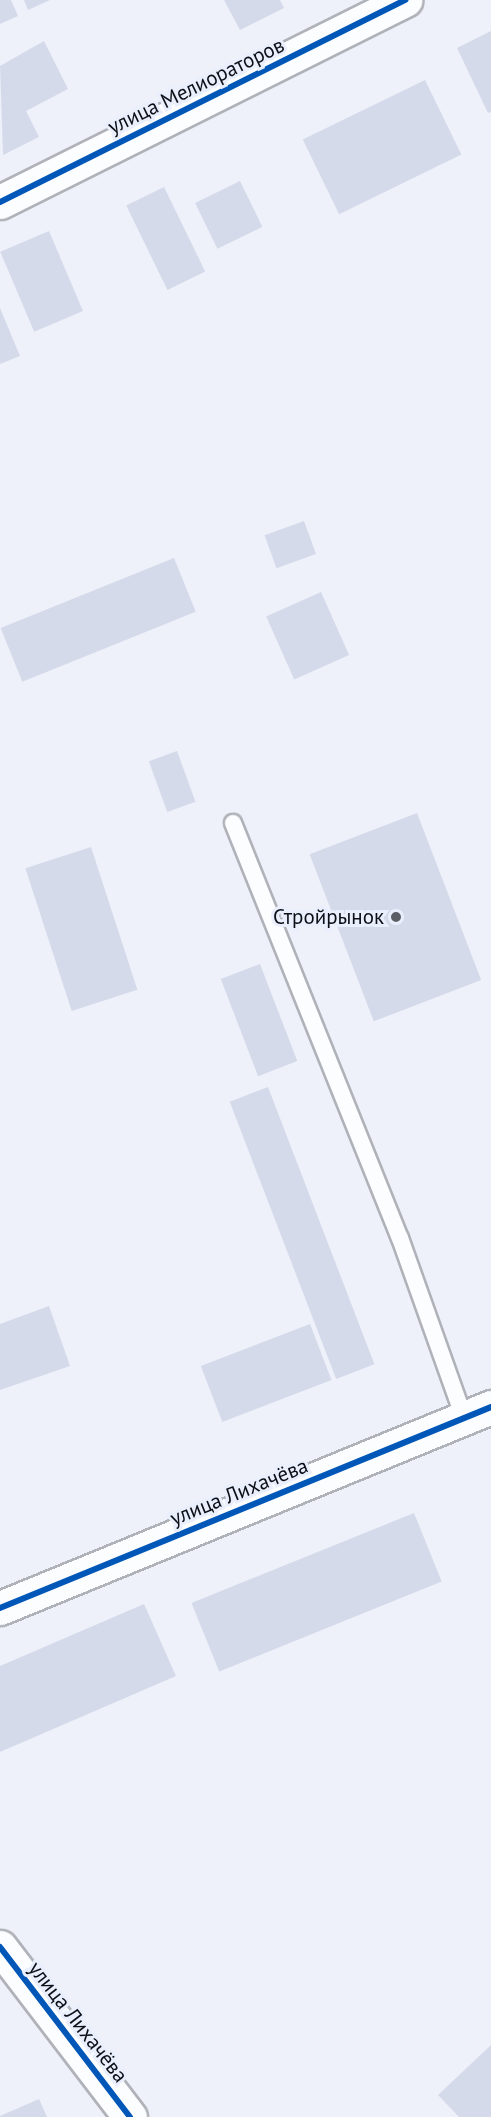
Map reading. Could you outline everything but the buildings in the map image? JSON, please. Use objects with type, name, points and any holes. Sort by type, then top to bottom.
[{"type":"street","name":"улица Мелиораторов","points":[[0,202],[406,0]]},
{"type":"street","name":"улица Лихачёва","points":[[0,1608],[478,1413]]},
{"type":"street","name":"улица Лихачёва","points":[[0,1947],[130,2117]]},
{"type":"lane","points":[[233,823],[400,1238],[478,1413]]},
{"type":"cycle path","points":[[0,202],[406,0]]},
{"type":"cycle path","points":[[0,1608],[491,1407]]},
{"type":"cycle path","points":[[0,1947],[130,2117]]},
{"type":"place","name":"Стройрынок","points":[[396,917]]}]
